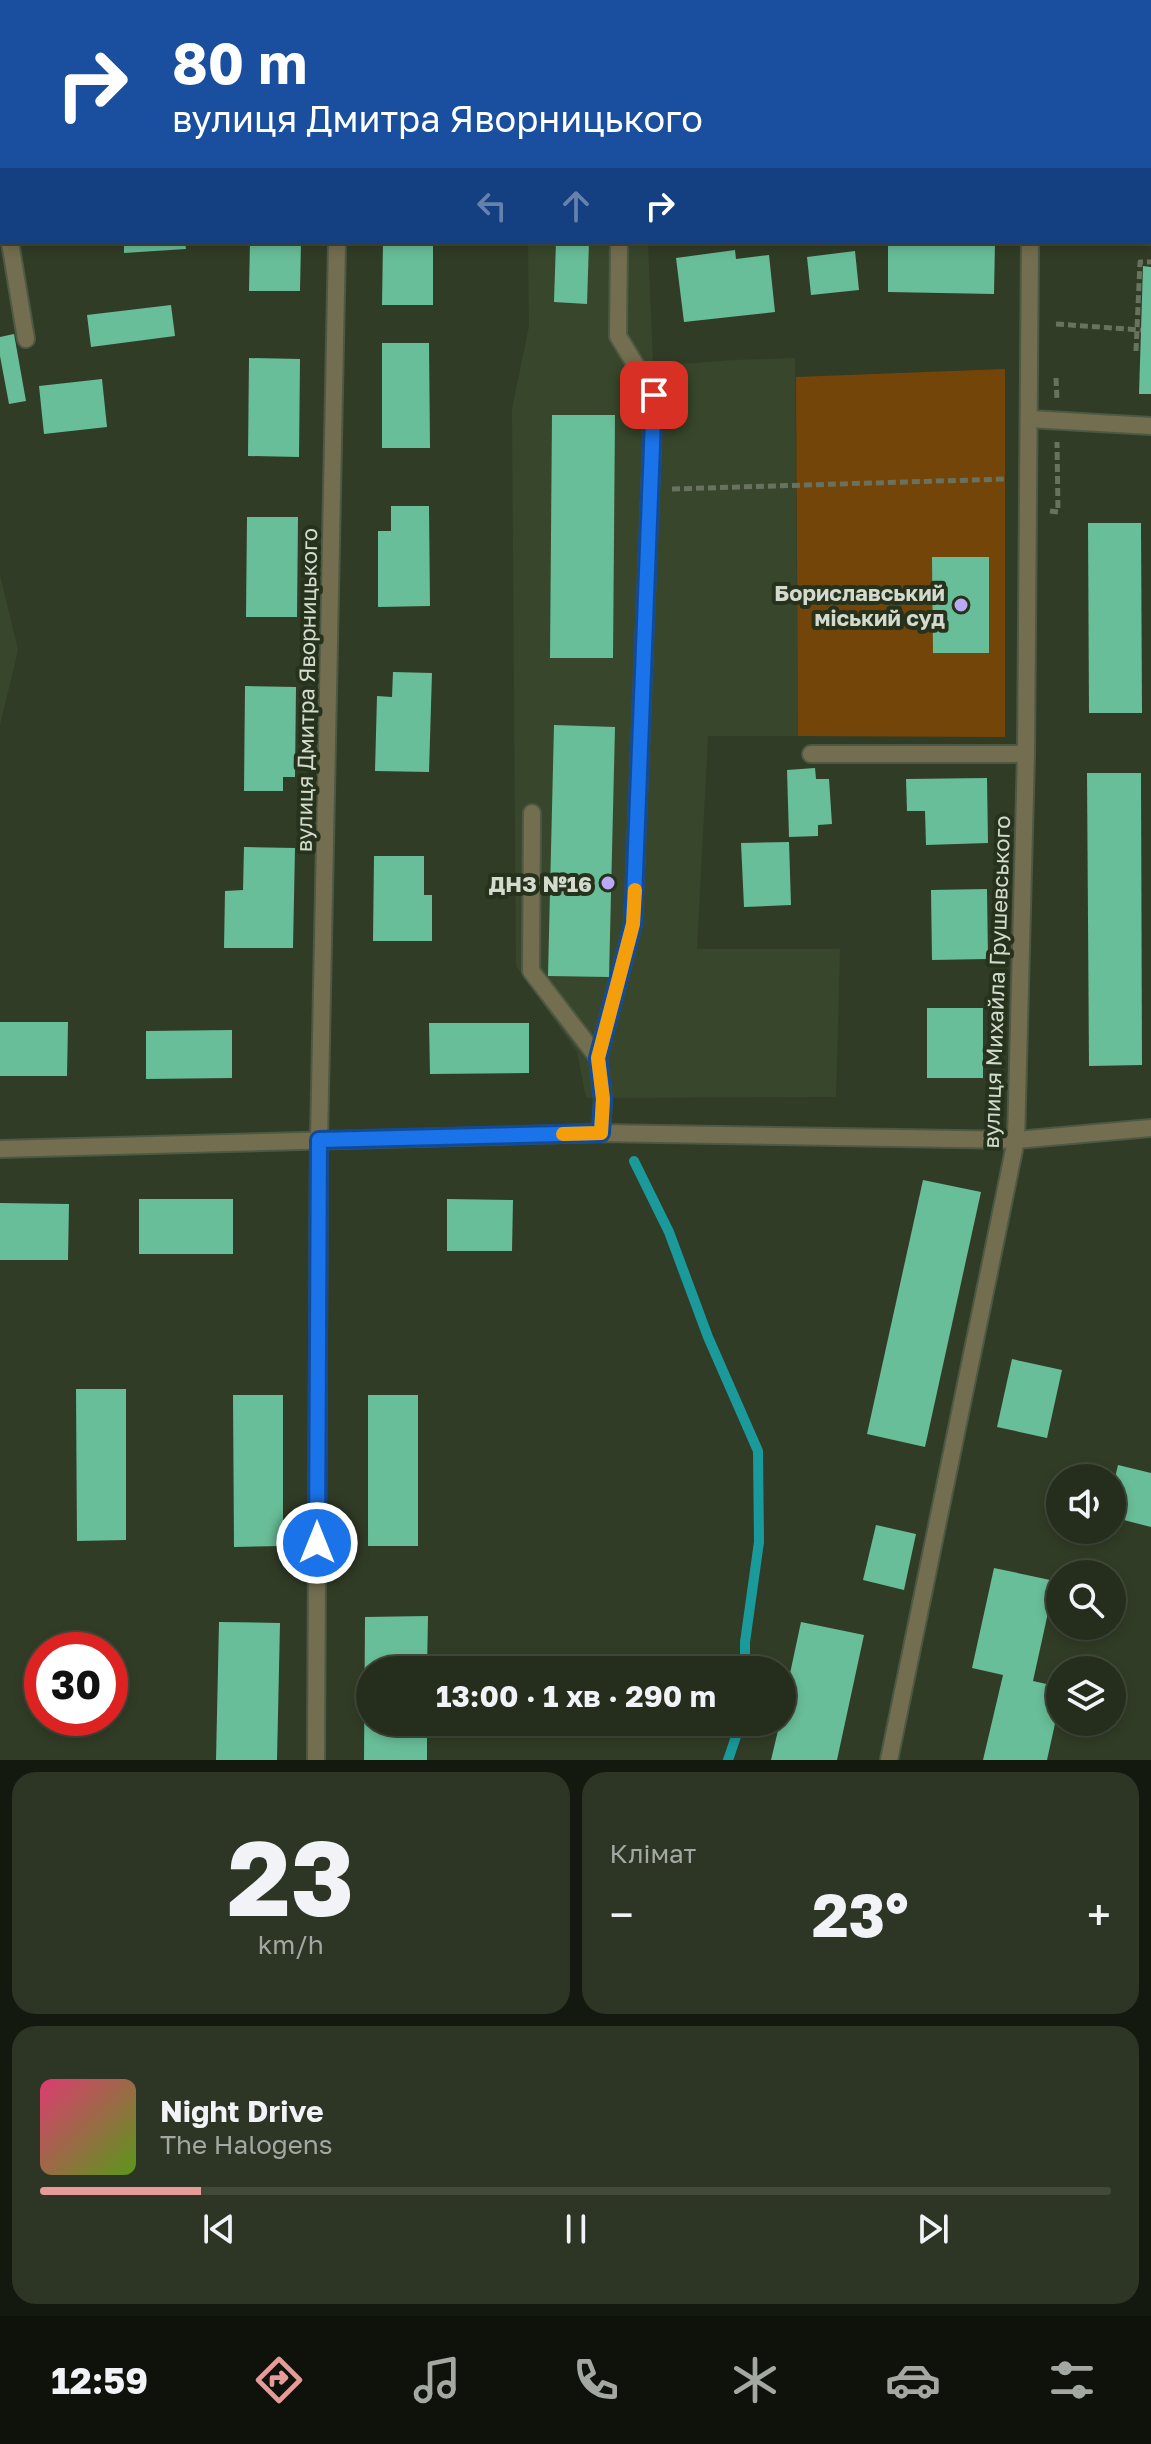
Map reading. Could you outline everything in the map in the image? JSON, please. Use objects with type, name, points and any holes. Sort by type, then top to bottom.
[{"type":"street","points":[[10,244],[26,339]]},
{"type":"street","name":"вулиця Дмитра Яворницького","points":[[316,1760],[319,1140],[337,244]]},
{"type":"street","points":[[601,1133],[603,1099],[598,1058],[633,924],[654,395],[618,336],[619,244]]},
{"type":"street","name":"вулиця Михайла Грушевського","points":[[889,1760],[1016,1140],[1026,754],[1030,244]]},
{"type":"street","points":[[1030,419],[1151,426]]},
{"type":"street","points":[[811,754],[1026,754]]},
{"type":"street","points":[[532,813],[531,971],[598,1058]]},
{"type":"street","points":[[0,1149],[601,1133],[1016,1140],[1151,1128]]},
{"type":"path","points":[[1136,351],[1140,262],[1151,262]]},
{"type":"path","points":[[1056,324],[1139,330]]},
{"type":"path","points":[[651,490],[1029,478]]},
{"type":"shaded area","points":[[528,244],[648,244],[653,366],[795,358],[798,736],[708,736],[697,949],[840,949],[836,1097],[586,1098],[577,1052],[516,966],[512,409],[529,326]]},
{"type":"shaded area","points":[[1005,369],[1005,737],[798,736],[796,377]]},
{"type":"shaded area","points":[[0,575],[18,650],[0,725]]},
{"type":"building","points":[[124,244],[185,244],[186,249],[124,253]]},
{"type":"building","points":[[250,244],[301,244],[300,291],[249,291]]},
{"type":"building","points":[[383,244],[433,244],[433,305],[382,305]]},
{"type":"building","points":[[556,244],[589,244],[587,304],[554,302]]},
{"type":"building","points":[[888,244],[995,244],[994,294],[888,292]]},
{"type":"building","points":[[735,250],[736,259],[769,255],[775,312],[684,322],[676,258]]},
{"type":"building","points":[[855,251],[859,290],[811,295],[807,257]]},
{"type":"building","points":[[1143,266],[1151,267],[1151,394],[1139,394]]},
{"type":"building","points":[[171,305],[175,336],[91,347],[87,315]]},
{"type":"building","points":[[14,334],[26,401],[9,404],[0,356],[0,337]]},
{"type":"building","points":[[382,343],[429,343],[430,448],[382,448]]},
{"type":"building","points":[[249,358],[300,359],[299,457],[248,456]]},
{"type":"building","points":[[102,379],[107,427],[44,434],[39,386]]},
{"type":"building","points":[[552,415],[615,415],[613,658],[550,658]]},
{"type":"building","points":[[391,506],[429,506],[430,606],[378,607],[378,531],[391,531]]},
{"type":"building","points":[[247,517],[298,517],[297,617],[246,617]]},
{"type":"building","points":[[1088,523],[1141,523],[1142,713],[1089,713]]},
{"type":"building","name":"Бориславський міський суд","points":[[932,557],[989,557],[989,653],[933,653]]},
{"type":"building","points":[[393,672],[432,673],[429,772],[375,771],[377,696],[392,697]]},
{"type":"building","points":[[245,686],[296,687],[295,777],[283,777],[283,791],[244,791]]},
{"type":"building","points":[[554,725],[615,727],[609,977],[548,976]]},
{"type":"building","points":[[815,768],[816,779],[829,779],[832,824],[818,825],[818,836],[789,837],[787,770]]},
{"type":"building","points":[[1087,773],[1141,773],[1142,1065],[1089,1066]]},
{"type":"building","points":[[987,778],[988,843],[926,845],[925,811],[907,811],[906,779]]},
{"type":"building","points":[[789,842],[791,905],[744,907],[741,843]]},
{"type":"building","points":[[244,847],[295,848],[293,948],[224,948],[225,891],[243,890]]},
{"type":"building","points":[[374,856],[424,856],[424,895],[432,895],[432,941],[373,941]]},
{"type":"building","points":[[987,889],[988,959],[932,960],[931,890]]},
{"type":"building","points":[[927,1008],[983,1008],[983,1078],[927,1078]]},
{"type":"building","points":[[0,1022],[68,1022],[67,1076],[0,1076]]},
{"type":"building","points":[[429,1023],[529,1023],[529,1073],[430,1074]]},
{"type":"building","points":[[232,1030],[232,1078],[146,1079],[146,1031]]},
{"type":"building","points":[[923,1180],[981,1192],[925,1447],[867,1434]]},
{"type":"building","points":[[139,1199],[233,1199],[233,1254],[139,1254]]},
{"type":"building","points":[[447,1199],[513,1200],[512,1251],[447,1251]]},
{"type":"building","points":[[0,1203],[69,1204],[68,1260],[0,1260]]},
{"type":"building","points":[[1012,1359],[1062,1370],[1047,1438],[997,1427]]},
{"type":"building","points":[[76,1389],[126,1389],[126,1540],[77,1541]]},
{"type":"building","points":[[233,1395],[283,1395],[283,1546],[234,1547]]},
{"type":"building","points":[[368,1395],[418,1395],[418,1546],[368,1546]]},
{"type":"building","points":[[1126,1467],[1151,1473],[1151,1527],[1126,1521]]},
{"type":"building","points":[[876,1525],[916,1534],[904,1590],[863,1580]]},
{"type":"building","points":[[994,1568],[1046,1579],[1046,1622],[1033,1681],[1046,1684],[1046,1736],[1052,1736],[1047,1760],[983,1760],[1003,1675],[972,1668]]},
{"type":"building","points":[[428,1616],[427,1656],[365,1656],[365,1617]]},
{"type":"building","points":[[219,1622],[280,1623],[277,1760],[216,1760]]},
{"type":"building","points":[[801,1622],[864,1635],[837,1760],[771,1760],[777,1736],[796,1736],[794,1656]]},
{"type":"building","points":[[364,1736],[427,1736],[427,1760],[364,1760]]},
{"type":"waterway","points":[[634,1161],[669,1232],[708,1337],[758,1451],[759,1542],[745,1656]]},
{"type":"waterway","points":[[728,1760],[736,1736]]},
{"type":"slow traffic","points":[[563,1134],[601,1133],[603,1099],[598,1058],[633,924],[635,890]]},
{"type":"place","name":"Бориславський міський суд","points":[[961,605]]},
{"type":"place","name":"ДНЗ №16","points":[[608,883]]},
{"type":"route","points":[[317,1543],[319,1140],[601,1133],[603,1099],[598,1058],[633,924],[654,395]]}]
